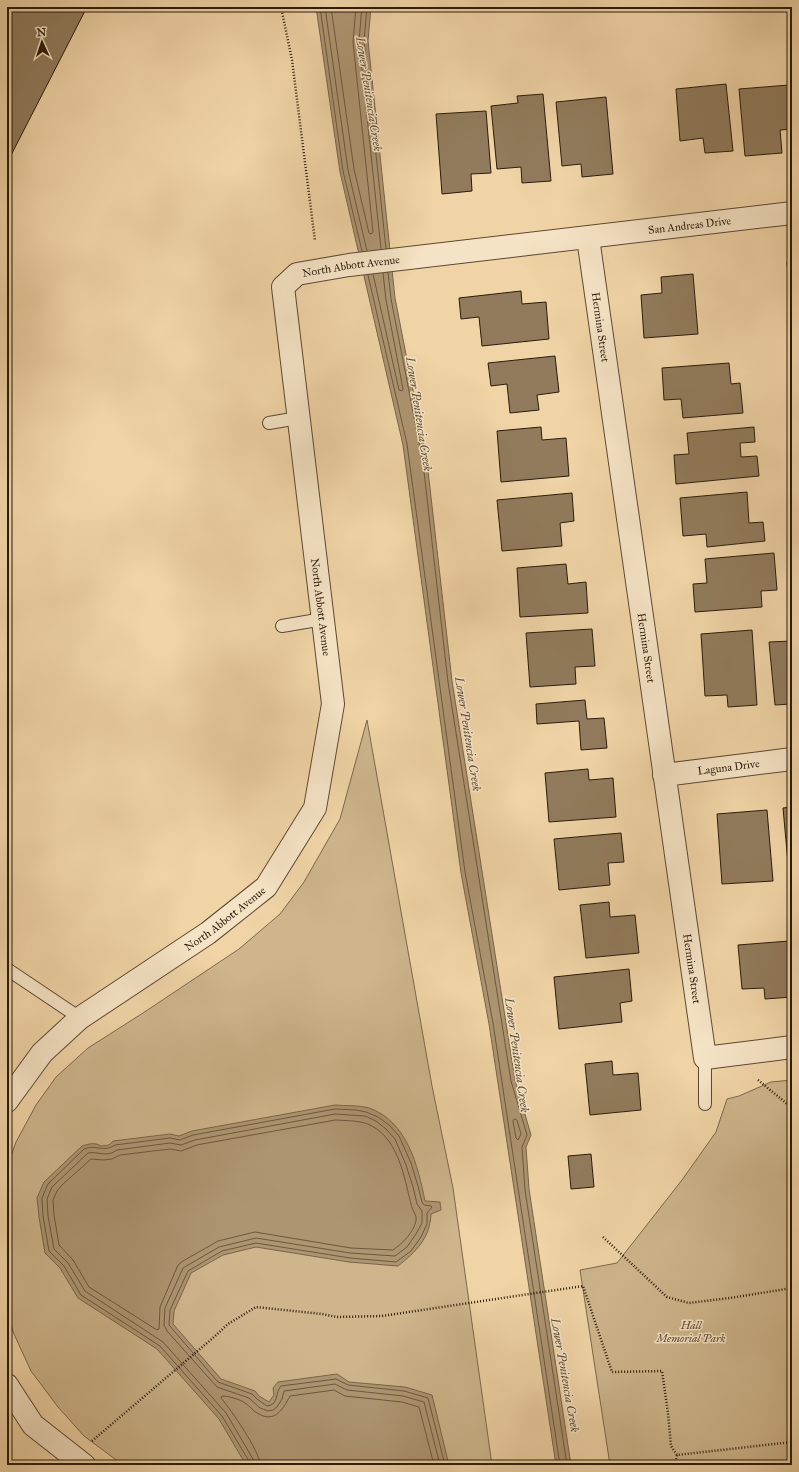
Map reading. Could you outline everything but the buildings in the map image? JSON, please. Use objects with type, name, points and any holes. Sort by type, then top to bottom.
[{"type":"street","name":"San Andreas Drive","points":[[588,238],[792,213]]},
{"type":"street","name":"North Abbott Avenue","points":[[7,1101],[42,1053],[80,1018],[208,933],[266,887],[315,808],[333,704],[283,287],[297,274],[349,265],[588,238]]},
{"type":"street","name":"Hermina Street","points":[[588,238],[704,1058]]},
{"type":"street","name":"Laguna Drive","points":[[664,774],[792,758]]},
{"type":"street","points":[[704,1058],[792,1047]]},
{"type":"street","points":[[7,1385],[33,1425],[79,1461]]},
{"type":"lane","points":[[269,423],[298,418]]},
{"type":"lane","points":[[282,626],[323,619]]},
{"type":"lane","points":[[7,969],[80,1018]]},
{"type":"lane","points":[[704,1058],[705,1104]]},
{"type":"path","points":[[281,7],[292,60],[315,241]]},
{"type":"path","points":[[758,1080],[792,1108]]},
{"type":"path","points":[[603,1237],[667,1297],[689,1303],[792,1288]]},
{"type":"path","points":[[79,1461],[157,1385],[228,1324],[256,1308],[322,1314],[337,1317],[382,1316],[582,1286],[612,1372],[662,1371],[668,1413],[670,1446],[677,1455],[675,1465]]},
{"type":"path","points":[[677,1455],[792,1442]]},
{"type":"green space","points":[[367,720],[432,1086],[453,1188],[492,1465],[123,1465],[84,1436],[58,1407],[31,1371],[14,1334],[7,1312],[7,1167],[16,1142],[36,1105],[56,1077],[88,1048],[239,949],[280,914],[304,882],[340,819]]},
{"type":"green space","name":"Hall Memorial Park","points":[[792,1080],[792,1465],[610,1465],[580,1270],[617,1263],[682,1180],[716,1132],[727,1099],[739,1096],[771,1082]]},
{"type":"water","name":"Lower Penitencia Creek","points":[[316,7],[371,7],[368,41],[395,298],[427,462],[452,681],[515,1080],[531,1135],[526,1147],[529,1189],[571,1465],[556,1465],[489,1024],[461,873],[403,445],[340,172]]},
{"type":"water","points":[[335,1105],[369,1108],[382,1114],[393,1123],[402,1134],[409,1146],[419,1174],[425,1201],[440,1202],[441,1210],[431,1214],[428,1230],[421,1244],[398,1266],[349,1262],[256,1247],[223,1255],[191,1273],[174,1311],[173,1324],[221,1379],[255,1391],[259,1396],[269,1402],[274,1395],[273,1388],[278,1382],[337,1374],[349,1382],[405,1387],[432,1395],[449,1465],[246,1465],[219,1419],[157,1349],[78,1298],[60,1268],[45,1253],[37,1198],[44,1182],[82,1146],[92,1144],[101,1146],[109,1145],[113,1141],[170,1134],[179,1136],[192,1131]]}]
